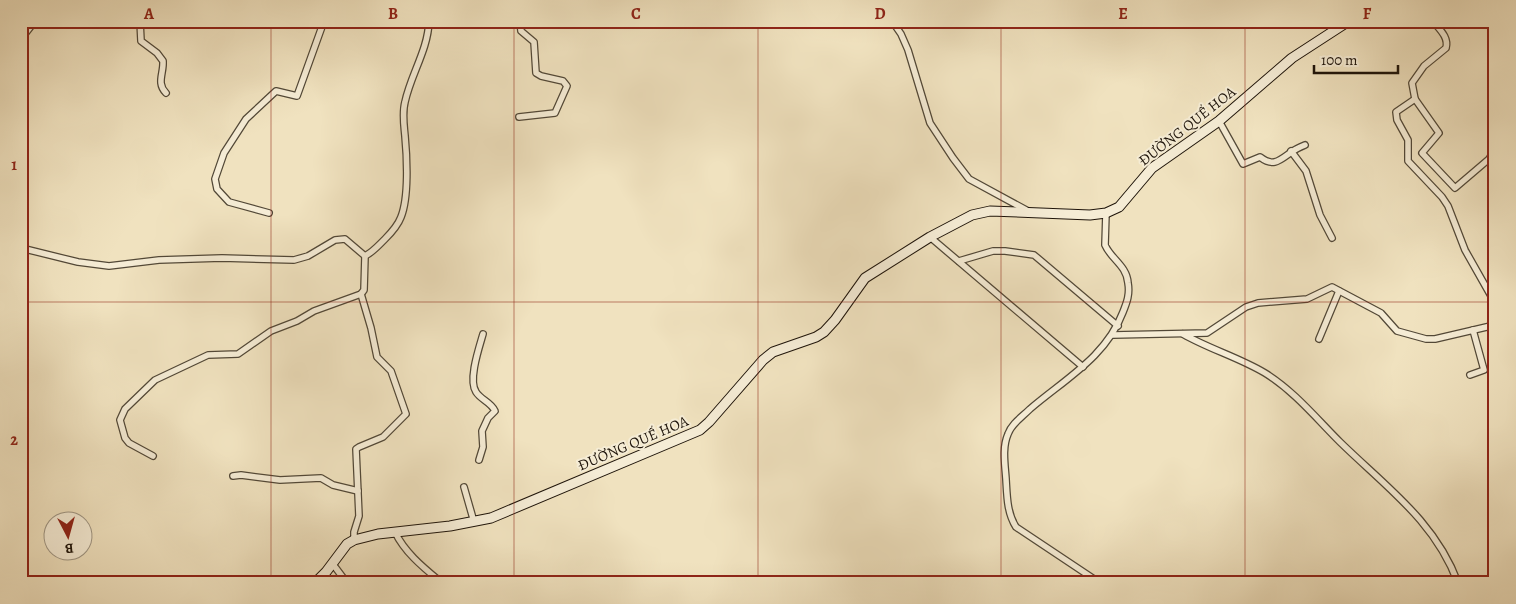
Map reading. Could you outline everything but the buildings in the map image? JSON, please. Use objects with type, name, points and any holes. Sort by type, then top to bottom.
[{"type":"street","points":[[21,39],[35,21]]},
{"type":"street","points":[[140,21],[141,41],[157,53],[163,61],[160,82],[161,87],[166,93]]},
{"type":"street","points":[[269,213],[229,202],[215,184],[218,166],[246,118],[276,91],[297,96],[324,21]]},
{"type":"street","points":[[364,256],[375,250],[389,235],[398,222],[403,210],[407,163],[403,117],[404,103],[411,78],[427,40],[430,21]]},
{"type":"street","points":[[519,117],[555,113],[567,86],[563,81],[536,73],[534,42],[520,30],[520,21]]},
{"type":"street","points":[[892,21],[901,34],[908,50],[930,123],[964,175],[1032,214]]},
{"type":"street","name":"ĐƯỜNG QUẾ HOA","points":[[354,540],[491,518],[700,430],[772,352],[816,337],[824,332],[835,320],[865,278],[930,236],[981,212],[1106,214],[1119,207],[1152,168],[1219,121],[1292,58],[1350,21]]},
{"type":"street","points":[[1433,21],[1445,36],[1447,44],[1446,48],[1424,66],[1413,80],[1415,99],[1439,133],[1422,153],[1452,187],[1458,188],[1489,159],[1495,149]]},
{"type":"street","points":[[1415,99],[1396,112],[1397,120],[1408,140],[1408,161],[1448,206],[1465,250],[1495,303]]},
{"type":"street","points":[[1219,121],[1243,164],[1260,157],[1271,163],[1277,162],[1291,151],[1305,145]]},
{"type":"street","points":[[1291,151],[1306,170],[1320,215],[1332,238]]},
{"type":"street","points":[[1100,583],[1022,532],[1012,521],[1008,503],[1004,450],[1010,428],[1052,390],[1082,367],[1104,346],[1118,326],[1129,296],[1128,281],[1124,270],[1105,245],[1106,214]]},
{"type":"street","points":[[930,236],[1082,367]]},
{"type":"street","points":[[21,248],[78,262],[109,266],[159,260],[222,258],[294,260],[308,256],[341,238],[345,239],[364,256],[364,290],[361,294],[323,308],[271,331],[238,354],[208,355],[155,380],[125,408],[120,420],[125,438],[129,443],[154,456]]},
{"type":"street","points":[[959,261],[993,251],[1034,255],[1118,326]]},
{"type":"street","points":[[1113,335],[1207,333],[1238,311],[1253,304],[1307,299],[1332,287],[1381,313],[1397,331],[1419,337],[1435,339],[1495,325]]},
{"type":"street","points":[[1319,339],[1339,291]]},
{"type":"street","points":[[315,583],[347,544],[354,540],[354,532],[360,516],[356,449],[358,446],[383,437],[406,414],[391,371],[377,358],[361,294]]},
{"type":"street","points":[[1470,375],[1484,370],[1472,330]]},
{"type":"street","points":[[1181,333],[1201,344],[1228,354],[1264,373],[1288,389],[1383,483],[1409,506],[1428,527],[1452,566],[1458,583]]},
{"type":"street","points":[[479,460],[483,447],[482,431],[488,418],[496,411],[491,404],[475,392],[474,387],[473,376],[483,334]]},
{"type":"street","points":[[233,476],[241,475],[280,480],[321,478],[333,486],[358,491]]},
{"type":"street","points":[[464,487],[474,522]]},
{"type":"street","points":[[395,532],[406,551],[442,583]]},
{"type":"street","points":[[332,563],[347,583]]}]
